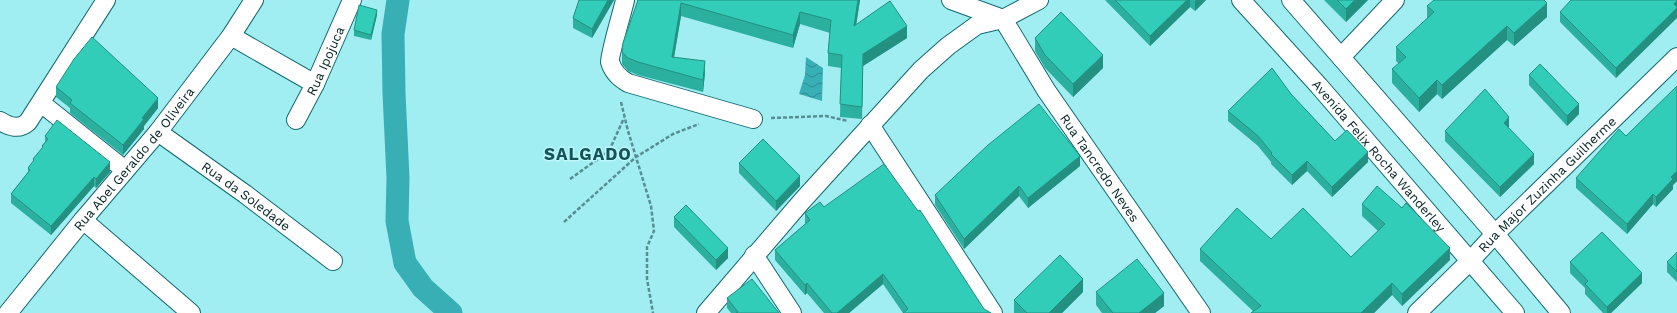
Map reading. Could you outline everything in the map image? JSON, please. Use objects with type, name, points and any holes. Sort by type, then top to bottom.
[{"type":"street","points":[[0,121],[15,128],[22,127],[28,122],[106,0]]},
{"type":"street","name":"Rua Abel Geraldo de Oliveira","points":[[8,313],[83,220],[158,132],[231,36],[254,0]]},
{"type":"street","name":"Rua Ipojuca","points":[[296,120],[315,84],[352,0]]},
{"type":"street","points":[[625,0],[610,60],[619,78],[628,83],[753,119]]},
{"type":"street","points":[[951,0],[1003,19]]},
{"type":"street","points":[[706,313],[754,255],[921,70],[948,46],[977,25],[1003,19],[1039,0]]},
{"type":"street","name":"Avenida Felix Rocha Wanderley","points":[[1241,0],[1319,86],[1515,313]]},
{"type":"street","points":[[1291,0],[1495,234],[1561,313]]},
{"type":"street","points":[[1341,57],[1395,0]]},
{"type":"street","name":"Rua Tancredo Neves","points":[[1003,19],[1046,90],[1201,313]]},
{"type":"street","points":[[231,36],[315,84]]},
{"type":"street","name":"Rua Major Zuzinha Guilherme","points":[[1418,313],[1495,234],[1677,57]]},
{"type":"street","points":[[41,103],[125,170]]},
{"type":"street","points":[[870,126],[993,313]]},
{"type":"street","name":"Rua da Soledade","points":[[158,132],[245,194],[333,261]]},
{"type":"street","points":[[83,220],[191,313]]},
{"type":"street","points":[[754,255],[792,313]]},
{"type":"path","points":[[614,70],[625,117],[651,206],[654,231],[647,247],[647,279],[653,313]]},
{"type":"path","points":[[753,119],[826,116],[870,126]]},
{"type":"path","points":[[570,179],[609,151],[625,117]]},
{"type":"path","points":[[564,222],[636,157],[673,134],[702,123]]},
{"type":"water","points":[[806,57],[823,68],[822,101],[799,94],[805,75]]},
{"type":"building","points":[[579,0],[608,0],[592,29],[573,18]]},
{"type":"building","points":[[638,0],[858,0],[854,26],[890,1],[907,26],[863,54],[862,107],[840,104],[842,55],[828,53],[831,20],[800,12],[793,35],[681,3],[672,57],[705,61],[703,80],[638,62],[628,58],[622,52],[623,43]]},
{"type":"building","points":[[1115,0],[1187,0],[1150,36]]},
{"type":"building","points":[[1337,0],[1355,0],[1346,9]]},
{"type":"building","points":[[1434,0],[1544,0],[1547,3],[1514,33],[1507,26],[1442,85],[1437,80],[1419,98],[1392,69],[1406,57],[1396,47],[1434,12],[1427,6]]},
{"type":"building","points":[[1571,0],[1677,0],[1674,4],[1677,8],[1616,68],[1560,12]]},
{"type":"building","points":[[359,5],[377,10],[371,35],[354,30]]},
{"type":"building","points":[[1061,12],[1103,55],[1073,84],[1045,55],[1035,38]]},
{"type":"building","points":[[92,37],[158,98],[142,118],[144,119],[123,145],[70,103],[72,100],[56,87],[74,59]]},
{"type":"building","points":[[1540,64],[1579,104],[1567,116],[1529,75]]},
{"type":"building","points":[[1272,68],[1291,94],[1335,141],[1347,130],[1368,152],[1332,187],[1307,161],[1292,175],[1271,154],[1272,153],[1258,136],[1228,111]]},
{"type":"building","points":[[1677,86],[1677,171],[1671,177],[1673,179],[1656,197],[1653,194],[1627,224],[1576,178],[1619,129],[1626,136]]},
{"type":"building","points":[[1485,89],[1509,117],[1504,123],[1534,154],[1500,187],[1445,131]]},
{"type":"building","points":[[1039,104],[1080,156],[1028,198],[1019,186],[964,239],[935,195],[988,145]]},
{"type":"building","points":[[57,120],[110,162],[96,179],[94,177],[51,226],[11,194],[30,170],[28,168],[34,160],[33,159],[48,139],[45,136]]},
{"type":"building","points":[[763,139],[800,176],[776,201],[739,163]]},
{"type":"building","points":[[884,164],[918,211],[920,210],[984,309],[991,313],[903,313],[908,309],[883,274],[837,313],[832,313],[807,283],[805,285],[775,250],[810,220],[805,213],[820,202],[824,207]]},
{"type":"building","points":[[1377,186],[1402,208],[1406,203],[1450,248],[1402,294],[1392,283],[1361,313],[1251,313],[1261,306],[1200,249],[1237,208],[1271,239],[1303,208],[1351,257],[1385,224],[1362,204]]},
{"type":"building","points":[[686,205],[728,248],[716,260],[674,217]]},
{"type":"building","points":[[1602,232],[1642,273],[1607,307],[1585,284],[1588,281],[1570,262]]},
{"type":"building","points":[[1677,252],[1677,272],[1667,262]]},
{"type":"building","points":[[1060,255],[1083,279],[1049,313],[1027,313],[1014,300]]},
{"type":"building","points":[[1137,259],[1164,293],[1139,313],[1113,313],[1096,292]]},
{"type":"building","points":[[752,279],[779,313],[736,313],[738,312],[727,298]]},
{"type":"waterway","points":[[398,0],[393,34],[398,178],[397,221],[405,263],[423,288],[451,313]]},
{"type":"district","name":"SALGADO","points":[[588,154]]}]
